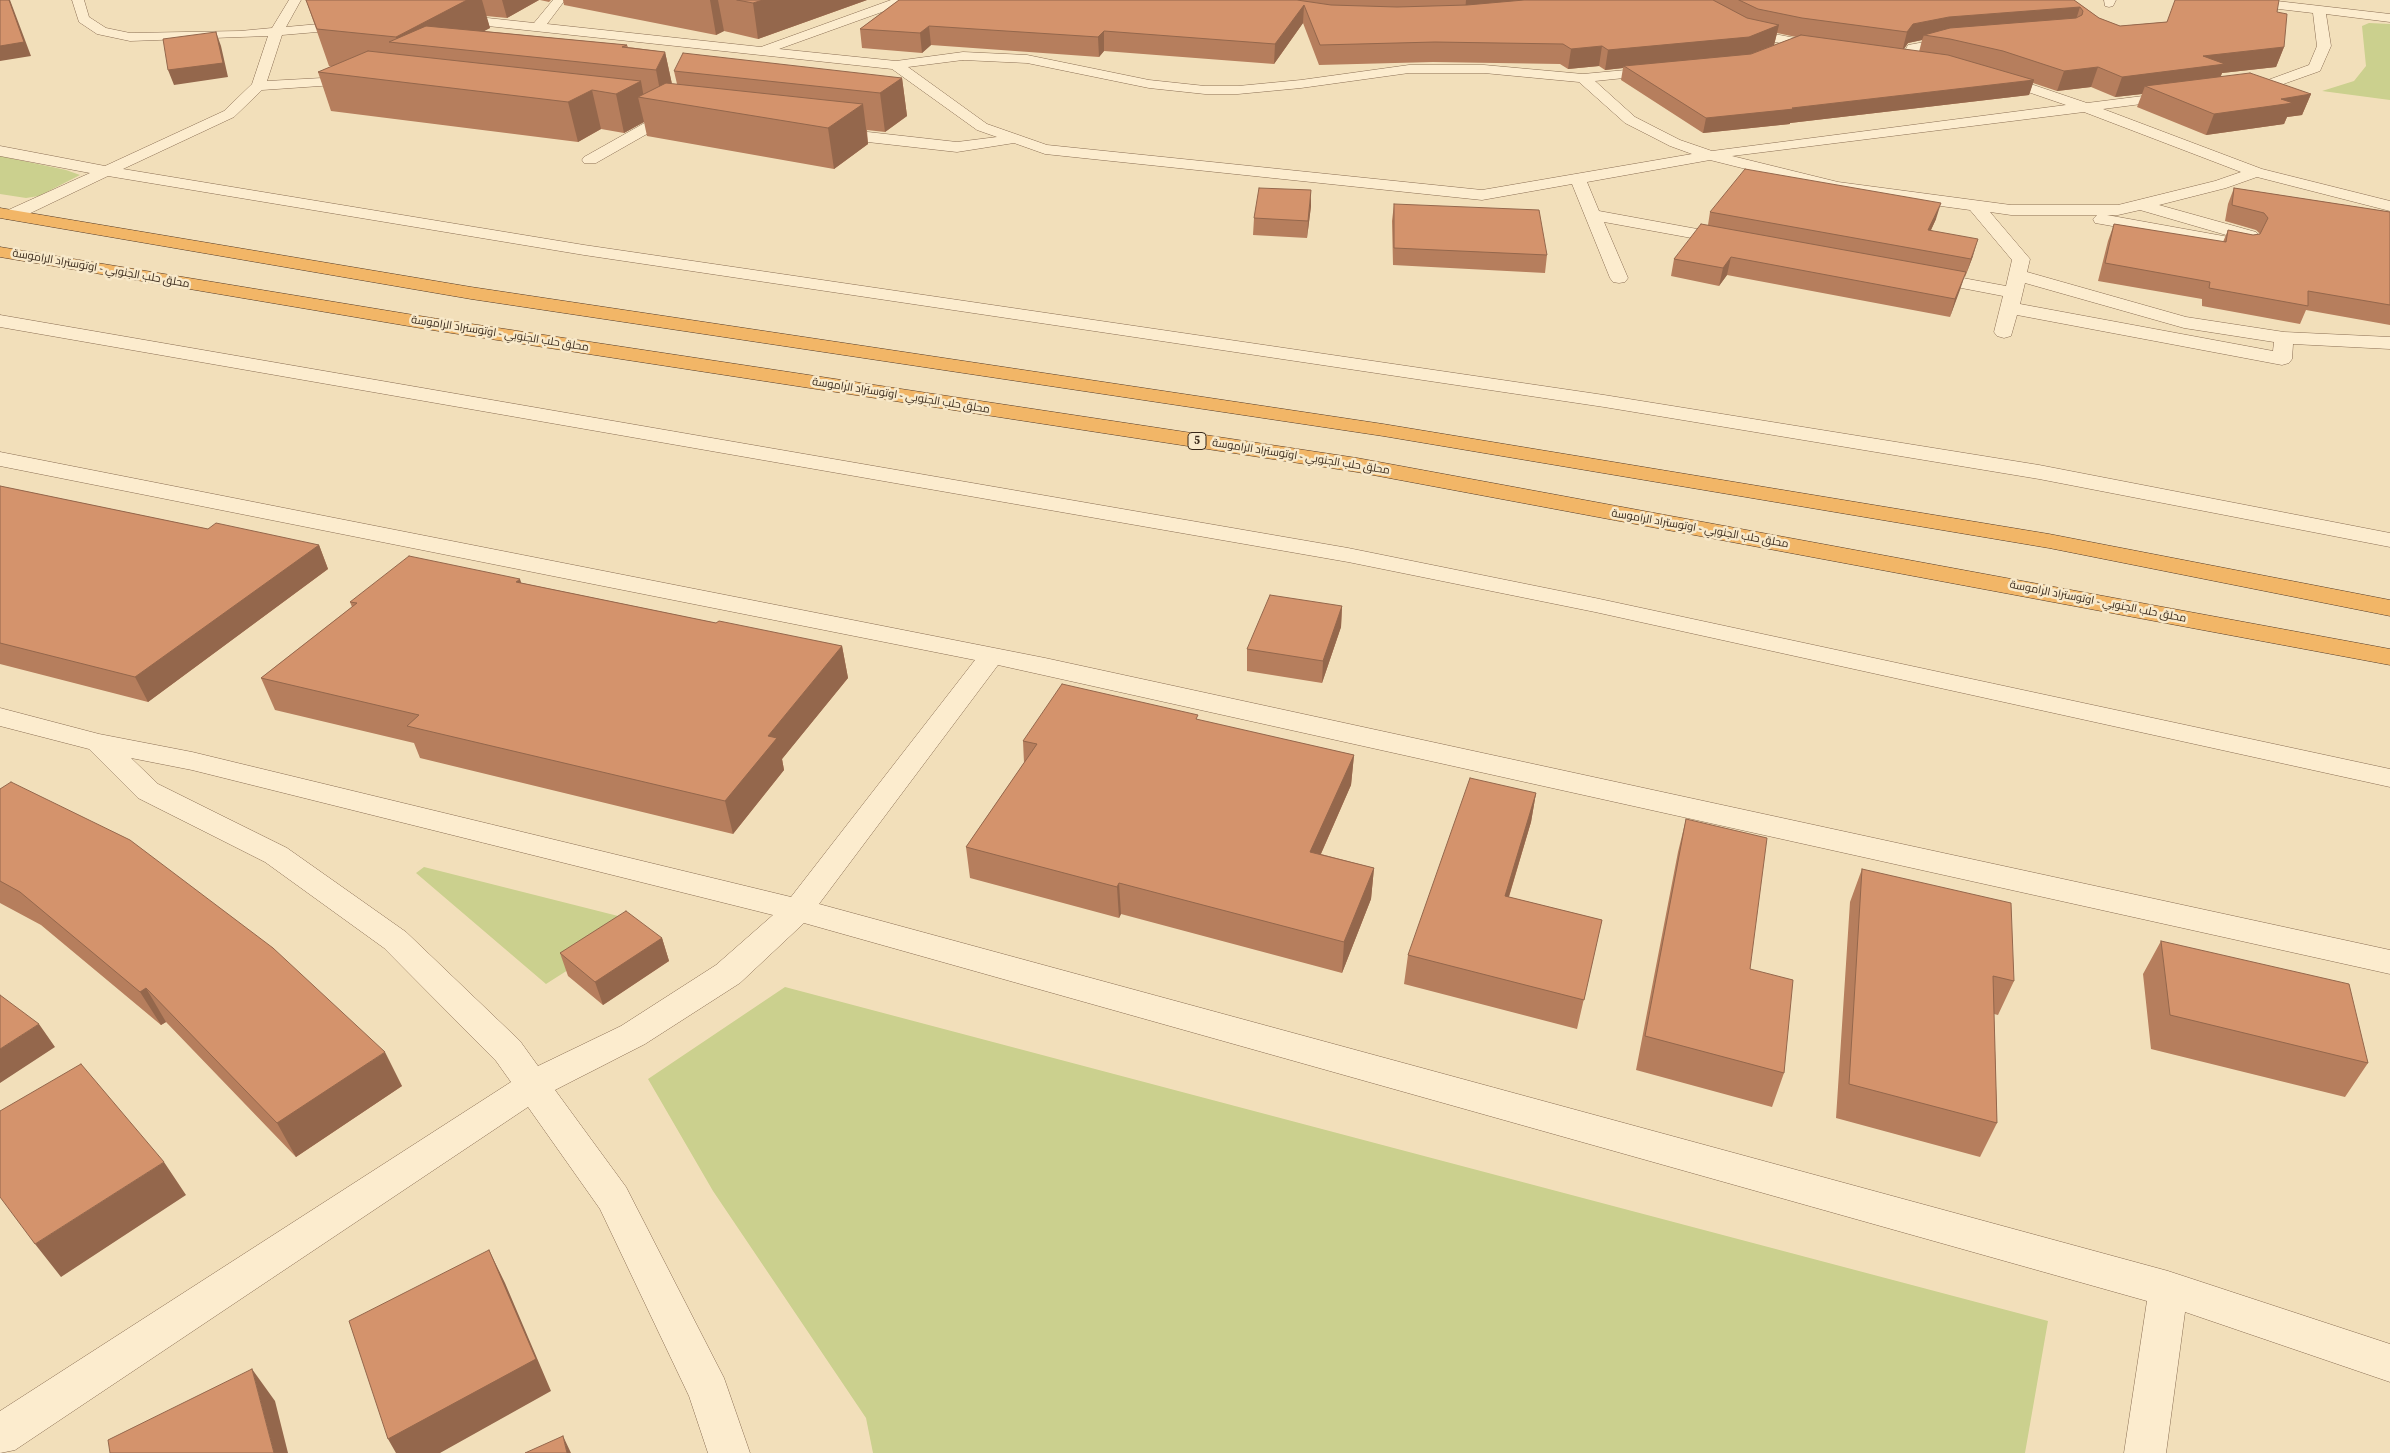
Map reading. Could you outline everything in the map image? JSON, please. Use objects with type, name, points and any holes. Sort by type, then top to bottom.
[{"type":"highway","points":[[6,214],[471,293],[1383,430],[2049,541],[2390,608]]},
{"type":"highway","name":"محلق حلب الجنوبي - اوتوستراد الراموسة","points":[[0,252],[432,324],[1357,465],[2390,658]]},
{"type":"street","points":[[78,0],[83,19],[102,31],[130,37],[176,38],[276,33],[365,24]]},
{"type":"street","points":[[6,214],[106,171],[229,114],[258,86],[276,33],[296,0]]},
{"type":"street","points":[[538,27],[559,0]]},
{"type":"street","points":[[761,51],[896,0]]},
{"type":"street","points":[[1686,0],[1749,33],[1797,43],[1834,48]]},
{"type":"street","points":[[2236,0],[2390,18]]},
{"type":"street","points":[[2221,90],[2270,84],[2315,68],[2324,46],[2319,10]]},
{"type":"street","points":[[436,18],[896,65],[963,56],[1020,58],[1055,63],[1149,84],[1205,90],[1238,90],[1294,85],[1409,69],[1484,69],[1583,78],[1670,70]]},
{"type":"street","points":[[1926,61],[1906,54],[1970,34]]},
{"type":"street","points":[[1771,52],[1797,43]]},
{"type":"street","points":[[896,65],[982,127],[1045,149],[1482,195],[1712,156],[2192,94]]},
{"type":"street","points":[[1982,73],[2085,107],[2122,123],[2256,172],[2390,206]]},
{"type":"street","points":[[1583,78],[1630,120],[1675,143],[1712,156],[1838,187],[2011,210],[2118,210],[2220,185],[2256,172]]},
{"type":"street","points":[[258,86],[369,81]]},
{"type":"street","points":[[590,160],[670,115],[681,90]]},
{"type":"street","points":[[641,112],[690,117]]},
{"type":"street","points":[[818,132],[957,147],[1016,139]]},
{"type":"street","points":[[0,151],[106,171],[604,253],[1604,401],[2039,472],[2390,540]]},
{"type":"street","points":[[1577,178],[1619,278]]},
{"type":"street","points":[[2052,210],[2246,245],[2250,236],[2142,204]]},
{"type":"street","points":[[1975,206],[2021,260],[2004,332]]},
{"type":"street","points":[[1592,215],[1749,244]]},
{"type":"street","points":[[1906,273],[2284,338],[2390,343]]},
{"type":"street","points":[[2014,292],[2282,359],[2284,338]]},
{"type":"street","points":[[0,321],[295,374],[1348,556],[1595,606],[2390,778]]},
{"type":"street","points":[[0,458],[992,655],[2390,962]]},
{"type":"street","points":[[0,1435],[533,1085],[633,1035],[728,974],[798,910],[992,655]]},
{"type":"street","points":[[0,718],[99,743],[192,761],[798,910],[2168,1289],[2390,1363]]},
{"type":"street","points":[[99,743],[148,791],[276,855],[395,940],[508,1051],[613,1198],[709,1392],[729,1453]]},
{"type":"street","points":[[2146,1453],[2168,1289]]},
{"type":"green space","points":[[2369,23],[2390,24],[2390,100],[2322,91],[2354,81],[2366,66],[2362,26]]},
{"type":"green space","points":[[0,156],[66,170],[80,175],[39,196],[26,198],[0,194]]},
{"type":"green space","points":[[424,867],[630,919],[637,926],[546,984],[416,873]]},
{"type":"green space","points":[[785,987],[2048,1321],[2025,1453],[873,1453],[866,1418],[713,1191],[648,1079]]},
{"type":"building","points":[[0,0],[9,0],[24,42],[0,46]]},
{"type":"building","points":[[306,0],[467,0],[396,37],[317,29]]},
{"type":"building","points":[[737,0],[763,0],[753,3]]},
{"type":"building","points":[[899,0],[1297,0],[1331,5],[1397,7],[1467,5],[1524,0],[1713,0],[1747,18],[1779,25],[1749,37],[1608,50],[1602,46],[1571,49],[1563,44],[1435,42],[1320,45],[1304,5],[1275,44],[1104,31],[1098,37],[929,26],[920,33],[860,29]]},
{"type":"building","points":[[1739,0],[2074,0],[2099,18],[2120,26],[2167,22],[2175,0],[2279,0],[2277,12],[2287,14],[2284,47],[2203,56],[2225,64],[2122,77],[2098,67],[2064,71],[2003,51],[1924,35],[1950,28],[2076,18],[2082,15],[2083,11],[2080,7],[1949,17],[1913,24],[1907,32],[1802,18],[1758,9]]},
{"type":"building","points":[[426,26],[627,45],[622,47],[665,52],[656,70],[389,42]]},
{"type":"building","points":[[216,32],[223,63],[168,70],[163,39]]},
{"type":"building","points":[[1801,35],[1948,55],[2034,80],[1706,118],[1624,66],[1751,54]]},
{"type":"building","points":[[368,51],[641,81],[616,94],[592,90],[568,102],[318,72]]},
{"type":"building","points":[[683,53],[902,78],[880,93],[674,71]]},
{"type":"building","points":[[2250,73],[2311,94],[2281,99],[2293,103],[2214,114],[2145,86]]},
{"type":"building","points":[[666,83],[863,104],[828,128],[638,97]]},
{"type":"building","points":[[1745,169],[1941,203],[1928,230],[1978,239],[1971,259],[1710,212]]},
{"type":"building","points":[[1259,188],[1311,190],[1308,221],[1254,218]]},
{"type":"building","points":[[2234,188],[2390,212],[2390,305],[2308,291],[2308,306],[2209,288],[2210,282],[2105,263],[2114,224],[2226,242],[2228,230],[2253,235],[2260,234],[2268,218],[2264,213],[2232,205]]},
{"type":"building","points":[[1394,204],[1539,210],[1547,255],[1394,248]]},
{"type":"building","points":[[1701,224],[1966,272],[1955,299],[1731,257],[1723,268],[1674,259]]},
{"type":"building","points":[[0,486],[208,529],[216,523],[319,545],[135,677],[0,643]]},
{"type":"building","points":[[409,556],[520,579],[516,582],[716,623],[719,621],[842,646],[768,736],[777,738],[725,801],[407,726],[419,715],[261,678],[357,603],[350,602]]},
{"type":"building","points":[[1270,595],[1342,606],[1323,661],[1247,649]]},
{"type":"building","points":[[1062,684],[1198,715],[1196,719],[1354,755],[1310,852],[1374,868],[1344,942],[1119,883],[1117,887],[966,847],[1037,744],[1023,741]]},
{"type":"building","points":[[1470,778],[1536,793],[1505,896],[1602,920],[1584,1000],[1408,955]]},
{"type":"building","points":[[11,782],[130,840],[273,948],[385,1052],[277,1123],[146,988],[140,992],[20,892],[0,881],[0,789]]},
{"type":"building","points":[[1686,819],[1767,838],[1750,969],[1793,980],[1784,1073],[1645,1036]]},
{"type":"building","points":[[1862,869],[2011,903],[2014,981],[1993,976],[1997,1123],[1849,1084]]},
{"type":"building","points":[[626,911],[662,938],[595,982],[560,953]]},
{"type":"building","points":[[2161,941],[2349,984],[2368,1063],[2170,1015]]},
{"type":"building","points":[[0,995],[39,1024],[0,1049]]},
{"type":"building","points":[[81,1064],[164,1162],[35,1244],[0,1197],[0,1111]]},
{"type":"building","points":[[489,1250],[536,1359],[388,1439],[349,1321]]},
{"type":"building","points":[[252,1369],[274,1453],[110,1453],[108,1440]]},
{"type":"building","points":[[563,1436],[567,1453],[525,1453]]}]
